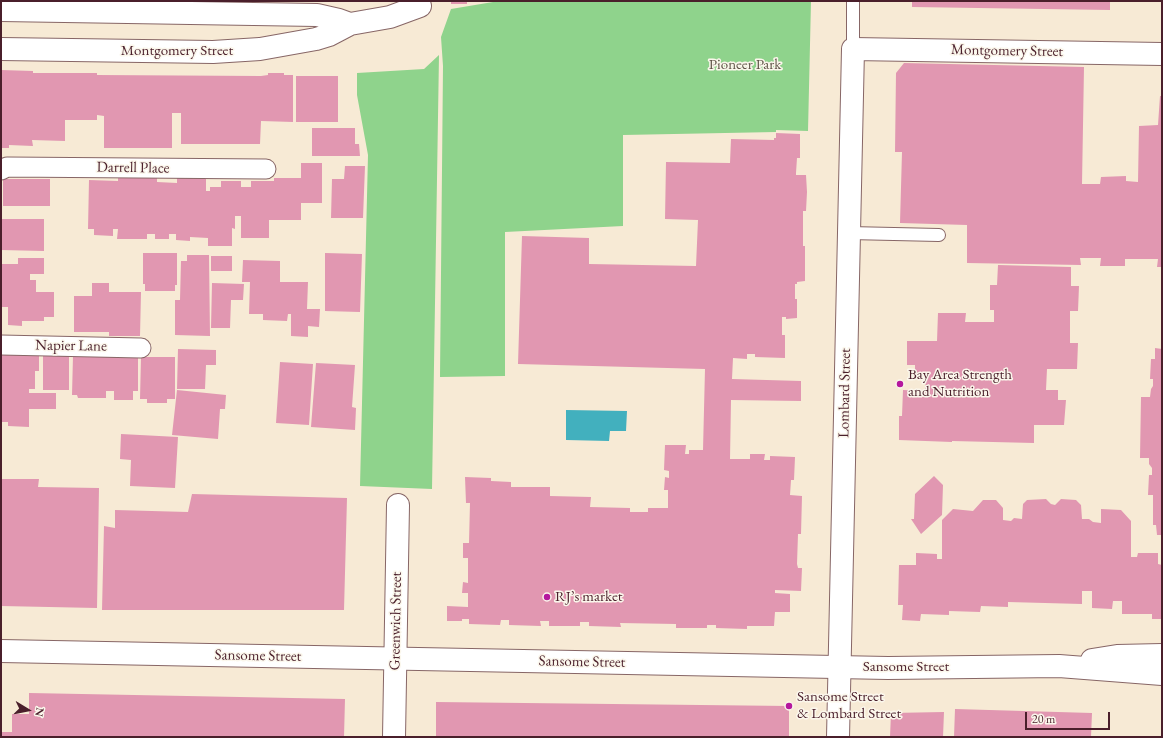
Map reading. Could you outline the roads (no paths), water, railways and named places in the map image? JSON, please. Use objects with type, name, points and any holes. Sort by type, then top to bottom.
[{"type":"street","name":"Montgomery Street","points":[[1,50],[236,51],[288,45],[316,39],[329,35],[350,24],[390,17],[420,6]]},
{"type":"street","name":"Montgomery Street","points":[[1,10],[317,15],[350,24]]},
{"type":"street","name":"Montgomery Street","points":[[853,49],[1162,54]]},
{"type":"street","name":"Lombard Street","points":[[838,737],[853,49]]},
{"type":"street","name":"Darrell Place","points":[[1,170],[7,167],[266,169]]},
{"type":"street","name":"Napier Lane","points":[[1,345],[141,348]]},
{"type":"street","name":"Greenwich Street","points":[[394,737],[398,505]]},
{"type":"street","name":"Sansome Street","points":[[1,651],[888,668],[1059,666],[1162,674]]},
{"type":"street","points":[[1059,666],[1117,656],[1162,655]]},
{"type":"lane","points":[[853,1],[853,49]]},
{"type":"lane","points":[[849,233],[939,235]]},
{"type":"water","points":[[566,410],[627,411],[626,431],[610,431],[609,441],[566,440]]},
{"type":"place","name":"Bay Area Strength and Nutrition","points":[[900,384]]},
{"type":"place","name":"RJ’s market","points":[[547,597]]},
{"type":"place","name":"Sansome Street & Lombard Street","points":[[789,706]]},
{"type":"park label","name":"Pioneer Park","points":[[745,65]]}]
